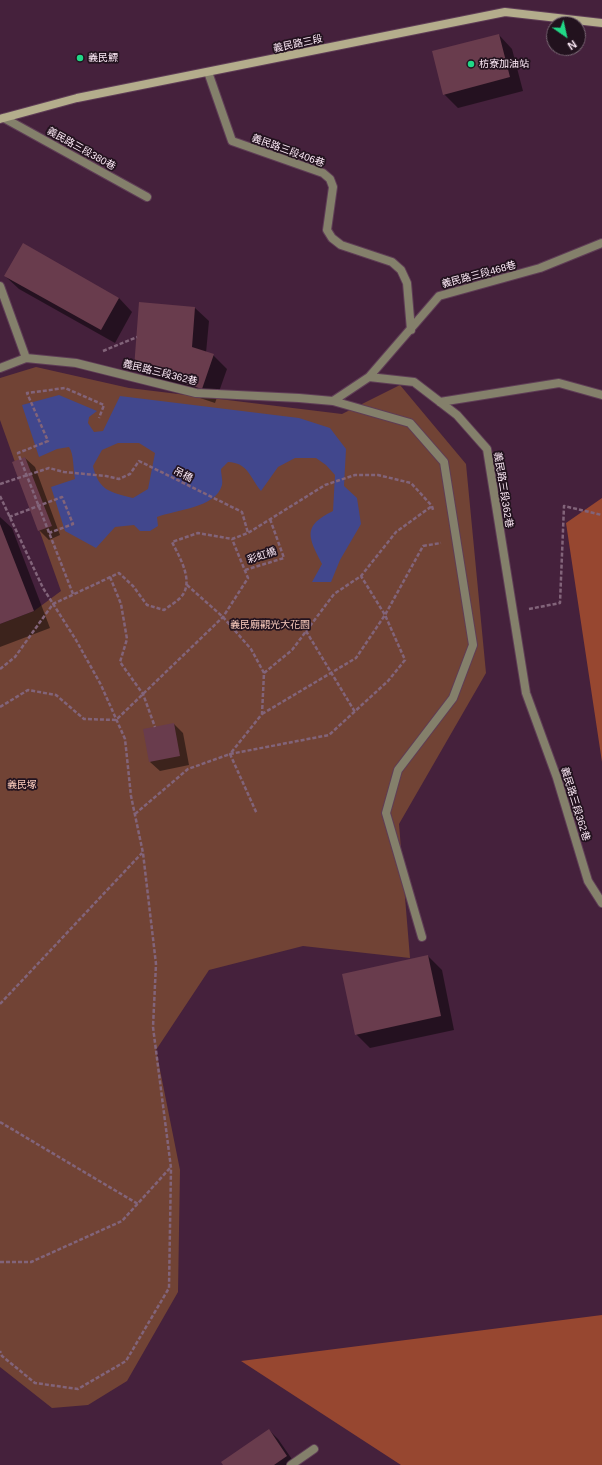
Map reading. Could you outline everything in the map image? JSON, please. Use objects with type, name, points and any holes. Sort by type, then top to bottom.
[{"type":"main road","name":"義民路三段","points":[[2,118],[77,98],[504,12],[602,23]]},
{"type":"lane","name":"義民路三段406巷","points":[[208,72],[232,141],[323,173],[330,179],[333,187],[327,230],[332,238],[341,246],[392,262],[401,270],[407,283],[410,330]]},
{"type":"lane","name":"義民路三段380巷","points":[[2,118],[147,197]]},
{"type":"lane","name":"義民路三段468巷","points":[[369,377],[439,296],[540,268],[602,243]]},
{"type":"lane","points":[[0,286],[26,358],[0,368]]},
{"type":"lane","name":"義民路三段362巷","points":[[26,358],[76,363],[196,393],[333,401],[410,423],[444,462],[473,645],[453,698],[398,770],[386,813],[422,937]]},
{"type":"lane","points":[[333,401],[369,377]]},
{"type":"lane","name":"義民路三段362巷","points":[[369,377],[414,382],[457,415],[486,449],[526,693],[557,778],[588,881],[602,903]]},
{"type":"lane","points":[[440,402],[559,383],[602,395]]},
{"type":"lane","points":[[291,1465],[314,1449]]},
{"type":"path","points":[[76,363],[137,337]]},
{"type":"path","points":[[73,594],[18,453],[48,441],[27,393],[65,388],[104,405],[99,418]]},
{"type":"path","name":"吊橋","points":[[27,475],[49,468],[64,472],[106,476],[119,479],[130,474],[138,461],[220,503],[242,512],[248,533]]},
{"type":"path","points":[[0,484],[27,475]]},
{"type":"path","points":[[0,669],[15,657],[53,604],[119,573],[133,586],[147,605],[164,610],[180,599],[187,585],[184,565],[172,542],[198,533],[232,539],[248,533],[324,485],[355,475],[378,475],[411,482],[432,506],[434,513]]},
{"type":"path","points":[[0,496],[43,588],[101,685],[125,739],[135,814],[143,853],[156,964],[153,1027],[170,1168],[169,1288],[126,1361],[78,1389],[35,1383],[2,1356],[0,1351]]},
{"type":"path","points":[[9,517],[62,497],[73,524],[49,533]]},
{"type":"path","points":[[264,672],[292,650],[334,594],[361,576],[396,532],[432,506]]},
{"type":"path","points":[[513,613],[560,603],[564,506],[602,515]]},
{"type":"path","name":"彩虹橋","points":[[245,570],[284,558],[270,519]]},
{"type":"path","points":[[0,708],[28,690],[56,695],[84,719],[116,720],[224,617],[248,578],[232,539]]},
{"type":"path","points":[[230,754],[262,714],[356,658],[385,615],[423,546],[444,542]]},
{"type":"path","points":[[135,814],[188,769],[230,754],[329,736],[388,680],[405,660],[385,615],[361,576]]},
{"type":"path","points":[[110,577],[121,604],[127,639],[120,662],[143,694],[155,727]]},
{"type":"path","points":[[187,585],[224,617],[251,650],[264,672],[262,714]]},
{"type":"path","points":[[306,631],[355,712]]},
{"type":"path","points":[[230,754],[257,814]]},
{"type":"path","points":[[0,1004],[143,853]]},
{"type":"path","points":[[0,1122],[138,1204]]},
{"type":"path","points":[[0,1262],[31,1262],[122,1221],[170,1168]]},
{"type":"green space","name":"義民廟觀光大花園","points":[[36,367],[129,388],[342,414],[400,385],[466,464],[486,673],[399,824],[410,958],[303,946],[209,970],[156,1050],[180,1170],[178,1292],[127,1381],[88,1405],[52,1408],[0,1367],[0,624],[34,611],[61,591],[0,420],[0,378]]},
{"type":"shaded area","points":[[602,498],[602,762],[566,523]]},
{"type":"shaded area","points":[[602,1315],[602,1465],[401,1465],[241,1361]]},
{"type":"water","points":[[59,395],[97,411],[89,417],[88,423],[94,432],[103,431],[120,396],[299,418],[330,428],[346,449],[344,486],[357,498],[361,524],[340,560],[331,582],[312,582],[322,564],[311,539],[312,527],[323,516],[333,511],[335,475],[326,465],[316,458],[295,458],[278,467],[261,491],[248,471],[240,465],[228,462],[221,469],[222,485],[218,493],[212,499],[194,507],[157,517],[158,526],[150,531],[140,531],[134,525],[115,527],[96,548],[65,531],[51,487],[75,479],[71,450],[69,447],[57,449],[39,457],[22,405]],"holes":[[[118,443],[139,443],[155,453],[148,489],[133,498],[112,492],[102,486],[95,474],[93,466],[102,450]]]},
{"type":"building","name":"枋寮加油站","points":[[499,34],[510,77],[443,95],[432,51]]},
{"type":"building","points":[[23,243],[119,298],[101,330],[4,276]]},
{"type":"building","points":[[139,302],[195,307],[192,347],[214,354],[202,389],[134,368]]},
{"type":"building","points":[[25,457],[52,526],[38,531],[12,462]]},
{"type":"building","points":[[0,524],[34,611],[0,624]]},
{"type":"building","points":[[174,723],[180,756],[149,762],[143,729]]},
{"type":"building","points":[[428,955],[441,1016],[355,1035],[342,974]]},
{"type":"building","points":[[269,1429],[287,1456],[274,1465],[223,1465],[221,1462]]},
{"type":"place","name":"義民鰾","points":[[80,58]]},
{"type":"place","name":"枋寮加油站","points":[[471,64]]},
{"type":"park label","name":"義民塚","points":[[22,785]]}]
